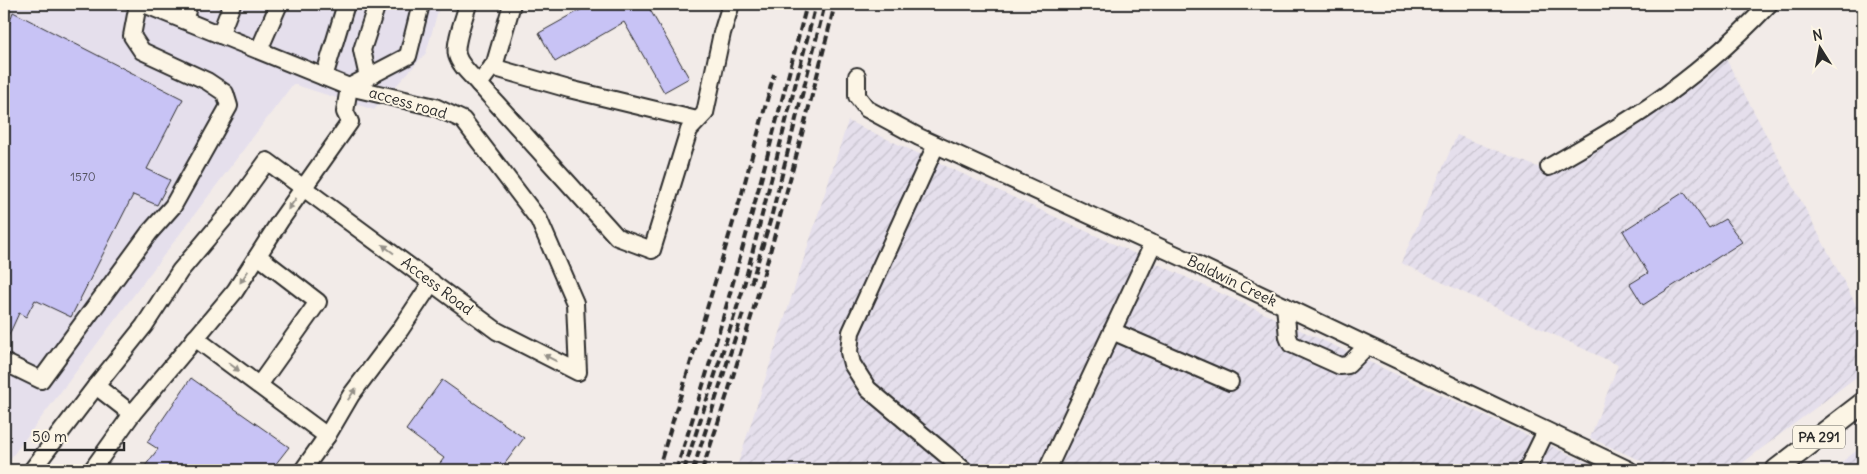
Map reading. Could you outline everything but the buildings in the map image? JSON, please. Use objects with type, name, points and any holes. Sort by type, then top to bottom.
[{"type":"main road","name":"PA 291","points":[[1776,470],[1863,404]]},
{"type":"street","points":[[4,362],[41,380],[149,233],[173,206],[229,106],[225,93],[207,81],[142,51],[132,36],[138,4]]},
{"type":"street","name":"access road","points":[[144,4],[349,87],[435,107],[462,120],[539,220],[575,304],[578,372]]},
{"type":"street","points":[[184,20],[189,4]]},
{"type":"street","points":[[220,35],[232,4]]},
{"type":"street","points":[[259,50],[279,4]]},
{"type":"street","points":[[324,77],[346,4]]},
{"type":"street","points":[[368,77],[362,50],[377,4]]},
{"type":"street","name":"Access Road","points":[[349,87],[408,56],[421,4]]},
{"type":"street","points":[[468,4],[457,46],[458,55],[463,66],[617,237],[652,250],[688,130],[705,113],[722,33],[731,4]]},
{"type":"street","points":[[479,84],[496,63],[512,4]]},
{"type":"street","points":[[1549,167],[1656,101],[1737,38],[1770,4]]},
{"type":"street","points":[[492,67],[569,90],[697,120]]},
{"type":"street","name":"Baldwin Creek","points":[[857,76],[857,96],[867,109],[936,145],[1153,244],[1629,470]]},
{"type":"street","points":[[92,470],[132,414],[235,291],[280,222],[350,122],[345,112],[349,87]]},
{"type":"street","points":[[936,145],[851,332],[849,352],[852,364],[868,389],[964,470]]},
{"type":"street","name":"Access Road","points":[[96,386],[144,326],[180,271],[233,208],[267,161],[497,330],[578,372]]},
{"type":"street","points":[[1047,470],[1153,244]]},
{"type":"street","points":[[258,256],[318,302],[259,385]]},
{"type":"street","points":[[303,470],[327,436],[351,395],[400,330],[432,282]]},
{"type":"street","points":[[1285,306],[1288,337],[1291,344],[1340,366],[1348,365],[1368,346]]},
{"type":"street","points":[[1112,331],[1230,382]]},
{"type":"street","points":[[195,338],[327,436]]},
{"type":"street","points":[[32,470],[96,386],[132,414]]},
{"type":"street","points":[[1527,470],[1546,431]]},
{"type":"shaded area","points":[[4,4],[440,4],[426,53],[374,110],[293,84],[4,467]]},
{"type":"shaded area","points":[[1726,59],[1863,318],[1863,372],[1733,470],[1662,470],[1590,438],[1618,365],[1401,263],[1457,135],[1548,171]]},
{"type":"shaded area","points":[[848,121],[1603,470],[736,470]]},
{"type":"shaded area","points":[[1863,446],[1863,470],[1831,470]]},
{"type":"railway","points":[[676,470],[729,296],[807,4]]},
{"type":"railway","points":[[684,470],[743,289],[816,4]]},
{"type":"railway","points":[[751,284],[771,218],[825,4]]},
{"type":"railway","points":[[702,470],[740,355],[774,238],[835,4]]},
{"type":"railway","points":[[658,470],[742,193],[774,74]]},
{"type":"railway","points":[[693,470],[744,310]]}]
